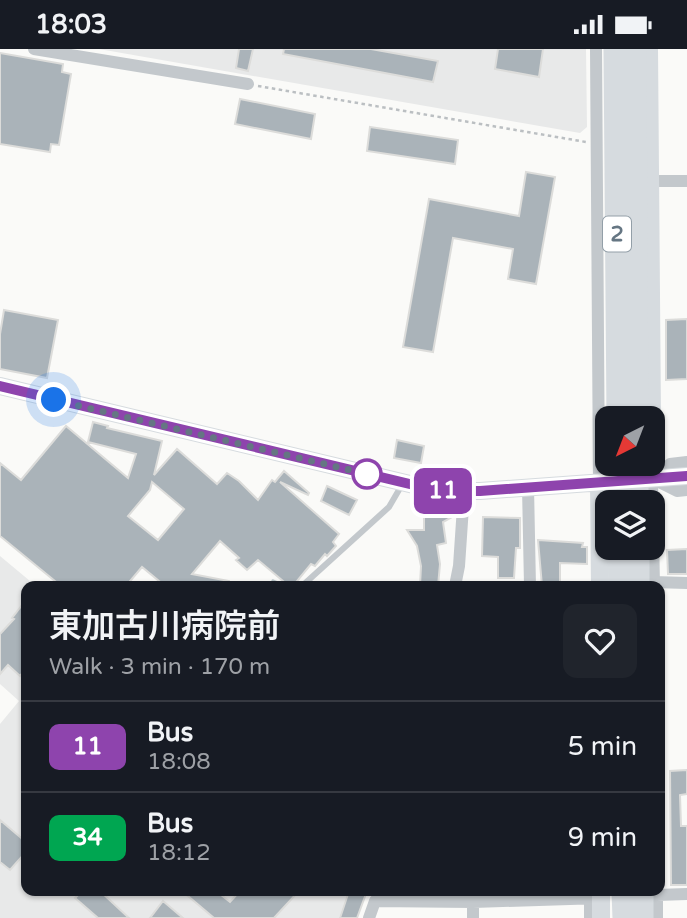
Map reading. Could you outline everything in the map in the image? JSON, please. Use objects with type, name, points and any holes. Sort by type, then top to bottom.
[{"type":"highway","name":"2","points":[[615,49],[618,406]]},
{"type":"highway","name":"2","points":[[635,49],[637,406]]},
{"type":"highway","points":[[619,560],[620,581]]},
{"type":"highway","points":[[641,560],[647,581]]},
{"type":"highway","points":[[623,896],[624,918]]},
{"type":"highway","points":[[642,918],[650,896]]},
{"type":"main road","points":[[649,49],[652,406]]},
{"type":"main road","points":[[0,386],[439,491],[464,492],[598,482],[621,476]]},
{"type":"main road","points":[[665,472],[687,476]]},
{"type":"main road","points":[[598,482],[600,581]]},
{"type":"main road","points":[[596,896],[601,918]]},
{"type":"street","points":[[34,49],[248,84]]},
{"type":"street","points":[[596,49],[598,482]]},
{"type":"street","points":[[649,181],[687,181]]},
{"type":"street","points":[[665,465],[687,462]]},
{"type":"street","points":[[647,476],[648,581]]},
{"type":"street","points":[[657,476],[677,491],[687,490]]},
{"type":"street","points":[[528,487],[530,581]]},
{"type":"street","points":[[456,581],[464,492]]},
{"type":"street","points":[[665,584],[687,583]]},
{"type":"street","points":[[665,893],[687,894]]},
{"type":"street","points":[[369,918],[375,901],[411,896],[473,896],[473,918]]},
{"type":"street","points":[[590,918],[595,896]]},
{"type":"street","points":[[653,896],[657,918]]},
{"type":"lane","points":[[308,581],[389,507],[403,482]]},
{"type":"path","points":[[248,84],[596,144]]},
{"type":"shaded area","points":[[99,49],[586,49],[587,127],[580,133]]},
{"type":"shaded area","points":[[0,556],[30,581],[21,581],[21,896],[346,896],[339,918],[0,918],[0,724],[19,701],[0,684]]},
{"type":"building","points":[[239,49],[253,49],[248,71],[236,68]]},
{"type":"building","points":[[284,49],[371,49],[438,61],[433,82],[283,54]]},
{"type":"building","points":[[498,49],[543,49],[539,77],[495,69]]},
{"type":"building","points":[[0,53],[63,64],[62,72],[71,74],[59,145],[51,144],[50,152],[0,144]]},
{"type":"building","points":[[240,99],[315,114],[311,139],[235,124]]},
{"type":"building","points":[[370,127],[458,140],[455,164],[367,151]]},
{"type":"building","points":[[526,172],[555,177],[536,284],[508,279],[513,249],[453,238],[433,352],[403,347],[429,199],[519,216]]},
{"type":"building","points":[[4,310],[58,320],[47,378],[0,369],[0,334]]},
{"type":"building","points":[[687,319],[687,379],[666,380],[666,320]]},
{"type":"building","points":[[93,422],[162,441],[154,475],[177,449],[217,484],[227,473],[258,500],[272,480],[275,482],[284,471],[309,493],[308,495],[280,482],[339,534],[333,542],[336,546],[315,566],[311,564],[297,581],[283,581],[258,560],[247,570],[236,560],[239,558],[220,541],[192,574],[229,581],[159,581],[142,567],[130,581],[55,581],[0,536],[0,463],[21,480],[66,426],[128,478],[136,454],[88,442]],"holes":[[[152,482],[184,509],[158,540],[128,516],[150,490]]]},
{"type":"building","points":[[397,440],[424,446],[421,463],[394,458]]},
{"type":"building","points":[[327,486],[357,500],[349,515],[321,501]]},
{"type":"building","points":[[454,512],[454,516],[443,522],[446,543],[437,545],[440,564],[438,581],[420,581],[421,566],[417,546],[407,530],[424,530],[424,514]]},
{"type":"building","points":[[483,517],[520,518],[520,548],[516,548],[514,578],[498,578],[498,557],[482,556]]},
{"type":"building","points":[[538,540],[583,543],[582,547],[587,547],[587,564],[560,563],[560,581],[542,581]]},
{"type":"building","points":[[687,549],[687,574],[668,574],[667,550]]},
{"type":"building","points":[[21,606],[20,676],[8,665],[0,674],[0,634],[14,619],[12,618]]},
{"type":"building","points":[[687,770],[687,794],[680,795],[681,826],[687,826],[687,885],[671,885],[670,771]]},
{"type":"building","points":[[0,820],[21,838],[21,858],[10,870],[0,862]]},
{"type":"building","points":[[105,896],[129,918],[98,918],[75,898]]},
{"type":"building","points":[[188,896],[222,896],[230,902],[235,896],[294,896],[274,918],[214,918]]},
{"type":"building","points":[[347,896],[365,896],[357,918],[340,918]]},
{"type":"building","points":[[163,901],[183,918],[150,918]]},
{"type":"bus line","name":"11","points":[[0,386],[439,491],[464,492],[687,476]]},
{"type":"route","points":[[54,400],[367,474]]}]
